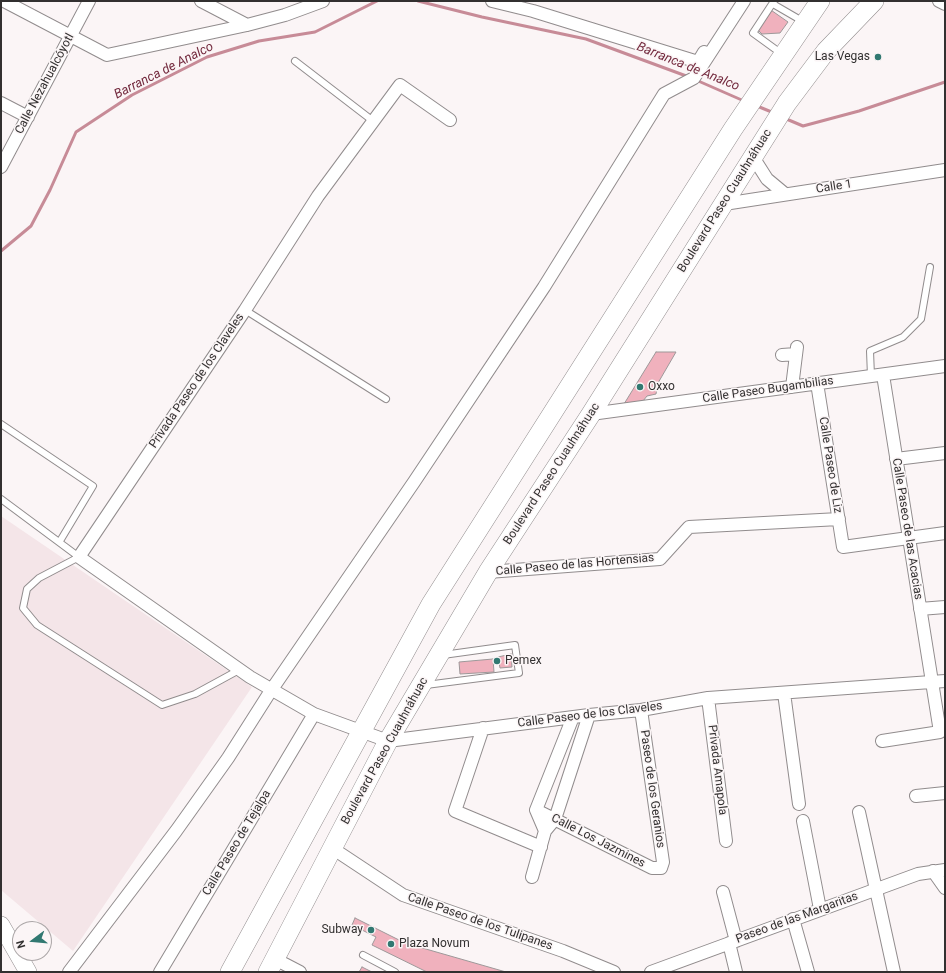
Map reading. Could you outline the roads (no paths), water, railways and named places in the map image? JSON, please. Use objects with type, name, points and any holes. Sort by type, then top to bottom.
[{"type":"main road","points":[[230,972],[431,604],[733,129],[782,54],[820,1]]},
{"type":"main road","name":"Boulevard Paseo Cuauhnáhuac","points":[[271,966],[388,741],[488,572],[591,414],[787,103],[826,51],[874,1]]},
{"type":"main road","points":[[392,674],[388,698],[390,705],[403,714]]},
{"type":"street","points":[[4,1],[107,55],[247,25],[285,15],[323,1]]},
{"type":"street","name":"Calle Nezahualcóyotl","points":[[1,167],[89,1]]},
{"type":"street","points":[[200,1],[247,25]]},
{"type":"street","points":[[492,1],[533,11],[698,62],[737,1]]},
{"type":"street","points":[[70,972],[176,831],[228,758],[272,689],[414,482],[544,287],[664,94],[694,78],[744,1]]},
{"type":"street","points":[[939,1],[945,4]]},
{"type":"street","name":"Privada Paseo de los Claveles","points":[[79,557],[245,310],[318,196],[400,85],[450,120]]},
{"type":"street","points":[[1,103],[28,117]]},
{"type":"street","points":[[756,152],[767,179],[785,194]]},
{"type":"street","name":"Calle 1","points":[[724,204],[945,170]]},
{"type":"street","points":[[782,355],[796,350],[792,387]]},
{"type":"street","name":"Calle Paseo Bugambilias","points":[[591,414],[945,366]]},
{"type":"street","name":"Calle Paseo de las Acacias","points":[[877,376],[896,459],[940,732],[882,741]]},
{"type":"street","name":"Calle Paseo de Liz","points":[[817,383],[844,547],[909,537]]},
{"type":"street","points":[[896,459],[945,453]]},
{"type":"street","name":"Calle Paseo de las Hortensias","points":[[488,572],[660,558],[689,527],[839,519]]},
{"type":"street","points":[[909,537],[945,533]]},
{"type":"street","points":[[79,557],[239,670]]},
{"type":"street","points":[[920,609],[945,607]]},
{"type":"street","name":"Calle Paseo de los Claveles","points":[[239,670],[314,714],[388,741],[589,714],[641,710],[708,698],[945,681]]},
{"type":"street","points":[[784,693],[799,804]]},
{"type":"street","name":"Privada Amapola","points":[[708,698],[726,841]]},
{"type":"street","name":"Paseo de los Geranios","points":[[641,710],[663,862],[661,868]]},
{"type":"street","name":"Calle Paseo de Tejalpa","points":[[160,972],[314,714]]},
{"type":"street","points":[[532,877],[545,831],[555,819],[589,714]]},
{"type":"street","points":[[545,831],[536,810],[573,717]]},
{"type":"street","points":[[483,728],[455,810],[541,847]]},
{"type":"street","points":[[916,796],[945,793]]},
{"type":"street","name":"Calle Los Jazmines","points":[[536,810],[652,868],[661,868]]},
{"type":"street","points":[[859,812],[877,888],[894,972]]},
{"type":"street","points":[[803,821],[820,909]]},
{"type":"street","name":"Calle Paseo de los Tulipanes","points":[[332,848],[403,895],[563,951],[614,972]]},
{"type":"street","name":"Paseo de las Margaritas","points":[[651,972],[877,888],[918,874],[945,870]]},
{"type":"street","points":[[933,871],[945,888]]},
{"type":"street","points":[[723,892],[736,972]]},
{"type":"street","points":[[793,919],[808,972]]},
{"type":"street","points":[[1,925],[28,972]]},
{"type":"street","points":[[271,966],[300,972]]},
{"type":"lane","points":[[782,54],[753,33],[774,2],[805,22]]},
{"type":"lane","points":[[295,61],[373,121]]},
{"type":"lane","points":[[877,376],[870,351],[903,337],[921,319],[930,267]]},
{"type":"lane","points":[[245,310],[386,399]]},
{"type":"lane","points":[[1,424],[93,486],[60,541]]},
{"type":"lane","points":[[1,499],[60,541],[79,557],[39,578],[27,590],[23,608],[37,625],[162,705],[195,694],[239,670]]},
{"type":"lane","points":[[421,685],[519,673],[515,645],[439,655]]},
{"type":"lane","points":[[363,955],[395,972]]},
{"type":"waterway","name":"Barranca de Analco","points":[[1,251],[31,226],[50,190],[76,132],[132,95],[207,57],[259,41],[315,32],[377,1]]},
{"type":"waterway","name":"Barranca de Analco","points":[[418,1],[482,17],[586,39],[689,77]]},
{"type":"waterway","name":"Barranca de Analco","points":[[696,80],[744,101]]},
{"type":"waterway","name":"Barranca de Analco","points":[[784,118],[803,126],[859,111],[945,82]]},
{"type":"waterway","name":"Barranca de Analco","points":[[757,106],[774,113]]},
{"type":"place","name":"Las Vegas","points":[[878,57]]},
{"type":"place","name":"Oxxo","points":[[640,387]]},
{"type":"place","name":"Pemex","points":[[497,661]]},
{"type":"place","name":"Subway","points":[[371,930]]},
{"type":"place","name":"Plaza Novum","points":[[391,944]]}]
